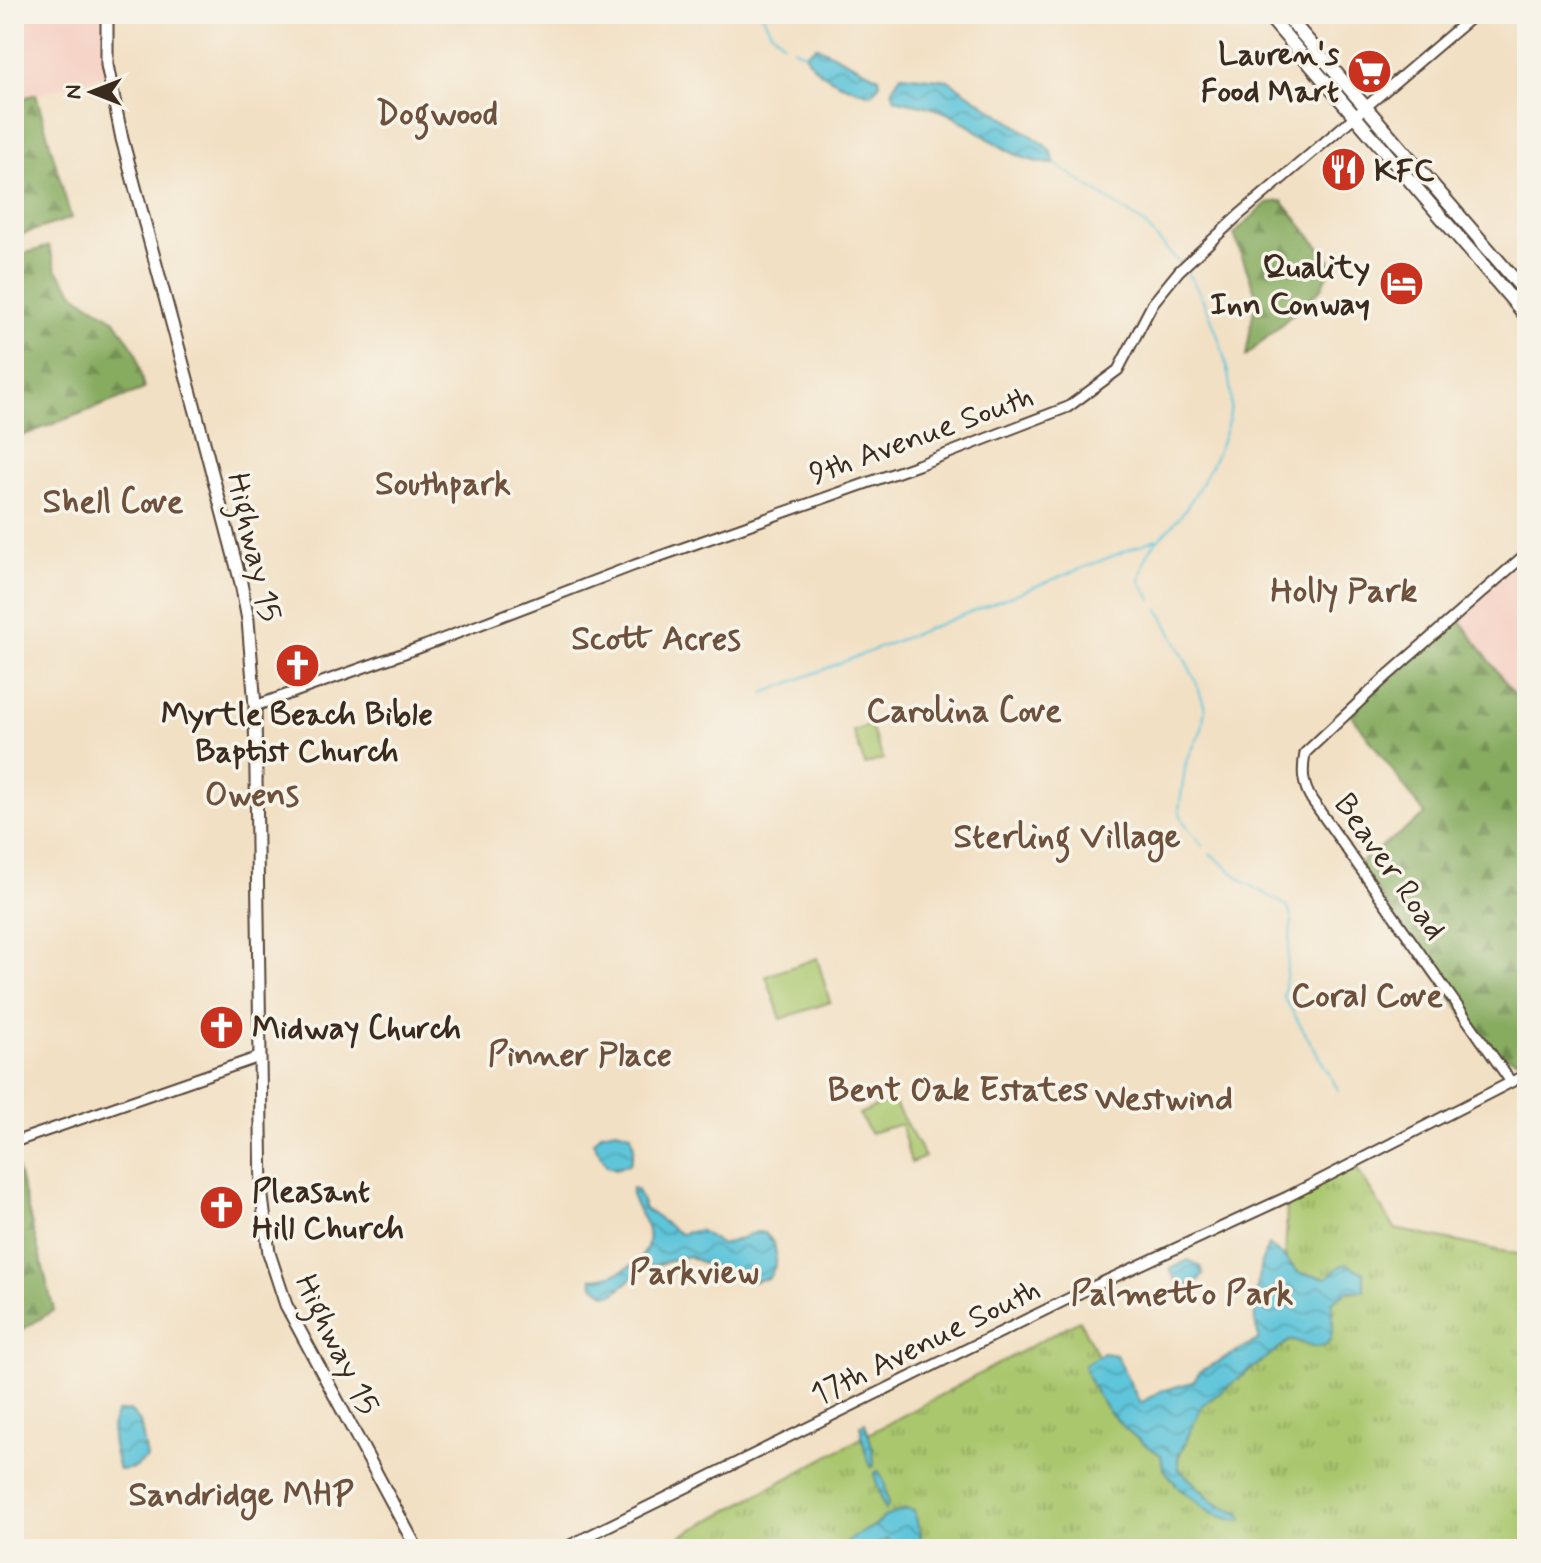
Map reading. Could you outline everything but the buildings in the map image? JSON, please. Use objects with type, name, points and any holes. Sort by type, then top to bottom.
[{"type":"main road","name":"Highway 15","points":[[107,14],[107,65],[122,139],[241,583],[249,630],[255,706],[262,1197],[274,1273],[293,1320],[417,1549]]},
{"type":"main road","points":[[1267,14],[1527,317]]},
{"type":"main road","points":[[1285,14],[1527,294]]},
{"type":"street","name":"9th Avenue South","points":[[255,706],[424,646],[635,565],[918,465],[1068,407],[1118,370],[1153,303],[1179,271],[1239,215],[1475,14]]},
{"type":"street","name":"Beaver Road","points":[[1511,1082],[1306,790],[1302,767],[1305,753],[1527,553]]},
{"type":"street","points":[[14,1142],[259,1057]]},
{"type":"street","name":"17th Avenue South","points":[[562,1549],[1086,1290],[1287,1197],[1527,1074]]},
{"type":"shaded area","points":[[14,14],[110,14],[108,74],[14,101]]},
{"type":"shaded area","points":[[1527,553],[1527,712],[1456,615]]},
{"type":"green space","points":[[36,94],[71,218],[14,237],[14,101]]},
{"type":"green space","points":[[1282,201],[1333,264],[1322,288],[1246,356],[1256,295],[1234,234],[1267,203]]},
{"type":"green space","points":[[49,246],[56,269],[76,295],[115,320],[136,352],[144,389],[14,439],[14,257]]},
{"type":"green space","points":[[1456,615],[1527,712],[1527,907],[1521,911],[1527,920],[1527,1056],[1519,1061],[1505,1056],[1493,1057],[1358,864],[1425,815],[1349,711]]},
{"type":"green space","points":[[870,725],[883,759],[865,765],[853,731]]},
{"type":"green space","points":[[817,958],[830,1002],[781,1019],[766,976]]},
{"type":"green space","points":[[892,1099],[925,1157],[911,1163],[901,1124],[870,1133],[859,1114]]},
{"type":"green space","points":[[14,1156],[54,1310],[14,1335]]},
{"type":"green space","points":[[1354,1164],[1395,1229],[1527,1256],[1527,1549],[657,1549],[1079,1320],[1135,1424],[1283,1340],[1287,1197]]},
{"type":"water","points":[[816,46],[879,77],[880,84],[871,94],[825,75],[805,54]]},
{"type":"water","points":[[901,75],[948,80],[1041,142],[1050,150],[1055,164],[1012,153],[943,111],[895,99],[892,89]]},
{"type":"water","points":[[616,1130],[631,1134],[634,1148],[630,1164],[616,1169],[607,1166],[593,1142],[602,1133]]},
{"type":"water","points":[[632,1188],[637,1190],[645,1209],[680,1234],[699,1230],[722,1245],[757,1232],[765,1233],[774,1243],[776,1254],[776,1264],[769,1278],[751,1282],[740,1280],[688,1256],[645,1268],[613,1294],[606,1294],[593,1284],[592,1278],[623,1271],[646,1249],[647,1227],[635,1204]]},
{"type":"water","points":[[1268,1245],[1299,1273],[1327,1278],[1347,1264],[1364,1273],[1364,1291],[1348,1291],[1333,1301],[1333,1328],[1327,1345],[1316,1347],[1289,1341],[1202,1406],[1178,1458],[1179,1469],[1215,1503],[1241,1514],[1242,1520],[1238,1521],[1212,1514],[1179,1488],[1163,1468],[1161,1455],[1136,1438],[1104,1405],[1084,1365],[1103,1353],[1116,1355],[1140,1403],[1161,1391],[1193,1382],[1201,1371],[1258,1340],[1255,1303]]},
{"type":"water","points":[[1189,1260],[1201,1267],[1203,1275],[1197,1282],[1180,1288],[1170,1269]]},
{"type":"water","points":[[130,1411],[140,1422],[147,1458],[135,1468],[119,1470],[112,1426],[117,1412]]},
{"type":"water","points":[[865,1423],[873,1450],[874,1466],[871,1467],[860,1425]]},
{"type":"water","points":[[878,1471],[886,1491],[888,1505],[885,1510],[874,1474]]},
{"type":"water","points":[[906,1509],[914,1511],[921,1536],[920,1549],[894,1549],[887,1539],[870,1549],[843,1549],[851,1539],[875,1526],[884,1517]]},
{"type":"waterway","points":[[762,14],[771,31],[783,43]]},
{"type":"waterway","points":[[793,48],[806,54]]},
{"type":"waterway","points":[[1055,164],[1143,223],[1180,264]]},
{"type":"waterway","points":[[1152,600],[1140,582],[1147,556],[1179,518],[1206,475],[1226,430],[1231,401],[1225,362],[1212,320],[1184,269]]},
{"type":"waterway","points":[[764,693],[1156,539]]},
{"type":"waterway","points":[[1159,609],[1195,679],[1205,708],[1202,729],[1186,762],[1179,810],[1183,821],[1203,847]]},
{"type":"waterway","points":[[1210,853],[1246,883],[1287,906],[1292,918],[1284,997],[1339,1091]]},
{"type":"place","name":"Lauren's Food Mart","points":[[1370,71]]},
{"type":"place","name":"KFC","points":[[1343,170]]},
{"type":"place","name":"Quality Inn Conway","points":[[1401,284]]},
{"type":"place","name":"Myrtle Beach Bible Baptist Church","points":[[297,666]]},
{"type":"place","name":"Midway Church","points":[[221,1027]]},
{"type":"place","name":"Pleasant Hill Church","points":[[221,1208]]},
{"type":"district","name":"Dogwood","points":[[437,112]]},
{"type":"district","name":"Southpark","points":[[443,482]]},
{"type":"district","name":"Shell Cove","points":[[113,500]]},
{"type":"district","name":"Holly Park","points":[[1344,589]]},
{"type":"district","name":"Scott Acres","points":[[656,637]]},
{"type":"district","name":"Carolina Cove","points":[[964,709]]},
{"type":"district","name":"Owens","points":[[252,793]]},
{"type":"district","name":"Sterling Village","points":[[1067,835]]},
{"type":"district","name":"Coral Cove","points":[[1367,994]]},
{"type":"district","name":"Pinner Place","points":[[580,1053]]},
{"type":"district","name":"Bent Oak Estates","points":[[958,1088]]},
{"type":"district","name":"Westwind","points":[[1164,1097]]},
{"type":"district","name":"Parkview","points":[[694,1271]]},
{"type":"district","name":"Palmetto Park","points":[[1182,1292]]},
{"type":"district","name":"Sandridge MHP","points":[[241,1493]]}]
